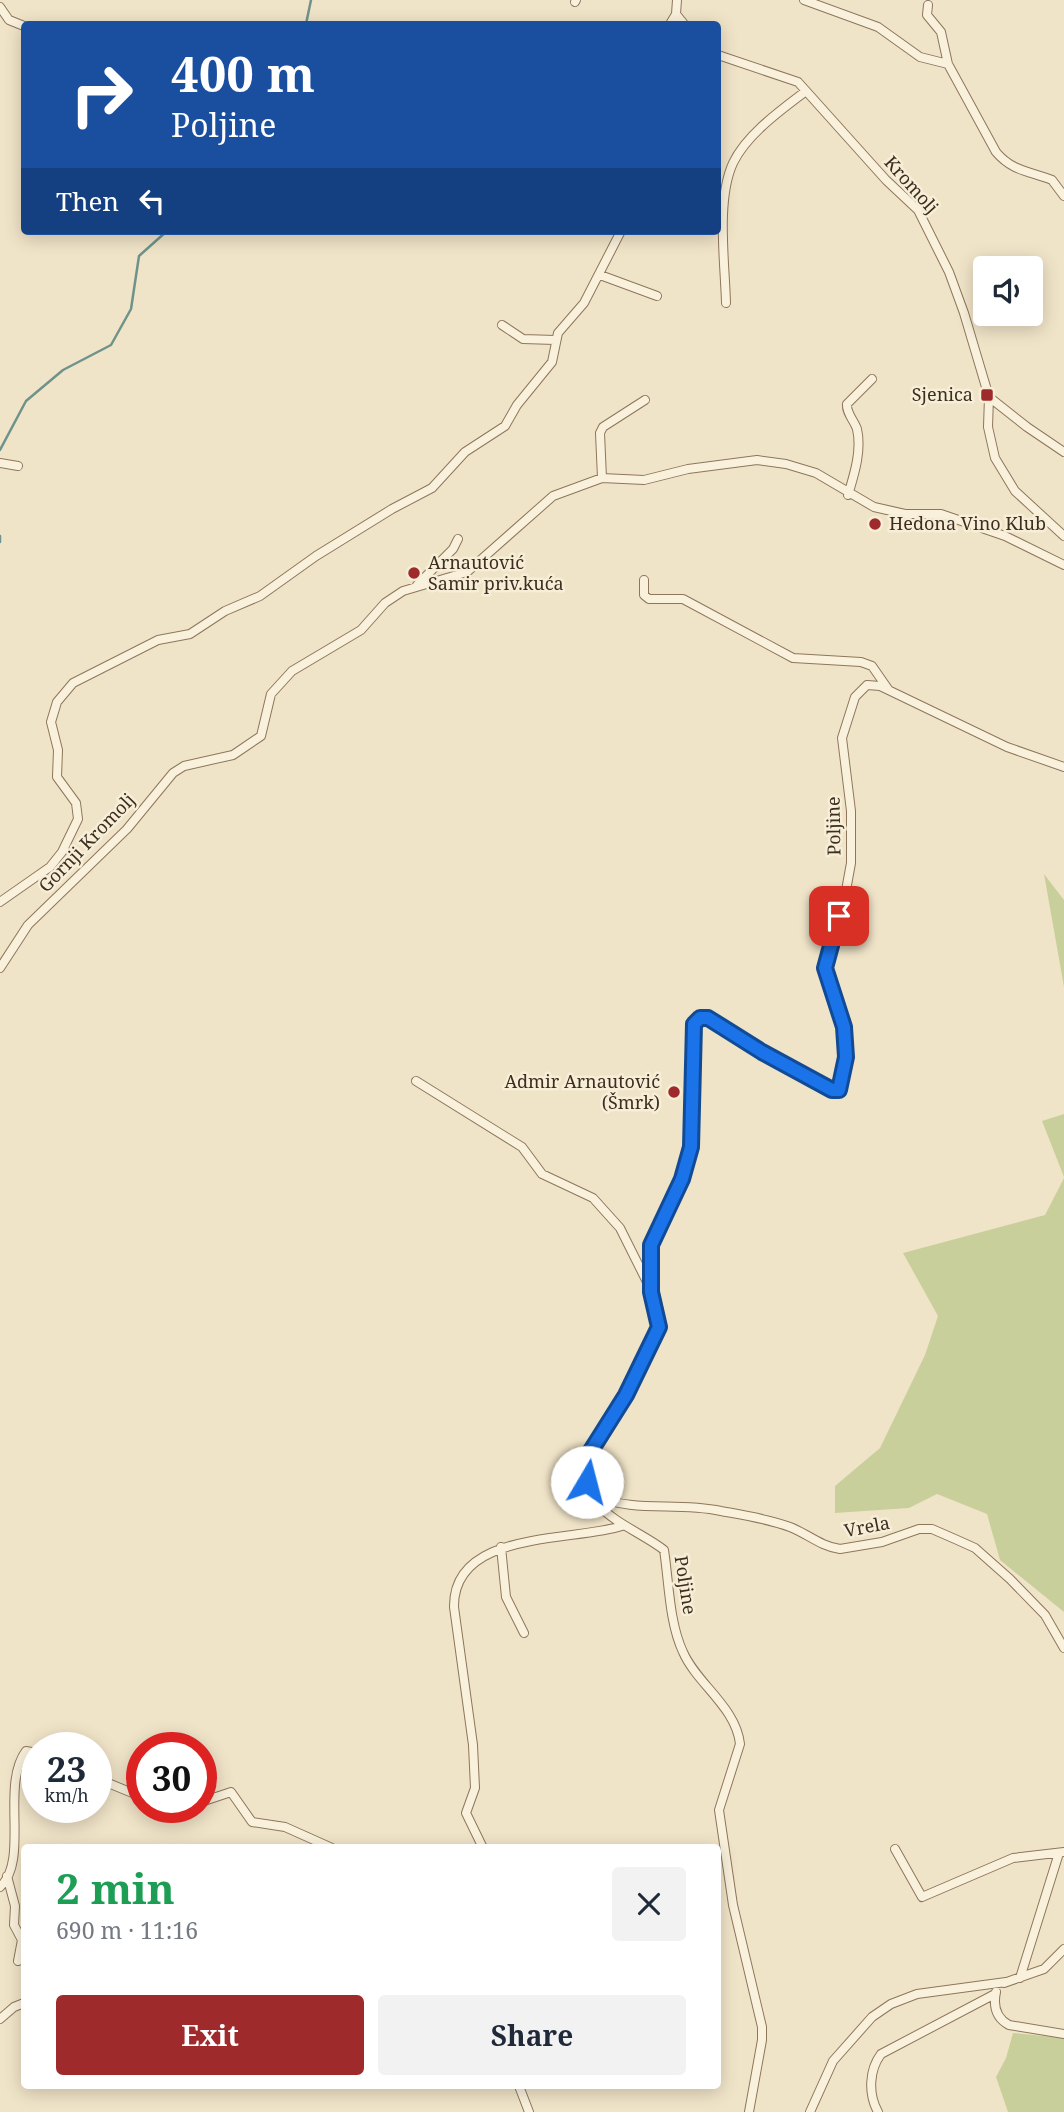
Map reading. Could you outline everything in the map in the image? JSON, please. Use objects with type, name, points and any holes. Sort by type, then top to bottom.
[{"type":"street","points":[[672,21],[676,14],[677,0]]},
{"type":"street","points":[[804,0],[878,27],[920,57],[948,64]]},
{"type":"street","points":[[928,5],[927,15],[941,32],[948,64],[996,152],[1006,164],[1026,174],[1052,180],[1064,196]]},
{"type":"street","points":[[0,7],[9,20],[21,25]]},
{"type":"street","points":[[676,14],[682,21]]},
{"type":"street","name":"Kromolj","points":[[721,56],[791,79],[926,222],[949,272],[989,397]]},
{"type":"street","points":[[726,303],[723,224],[733,162],[760,130],[806,92]]},
{"type":"street","points":[[0,902],[50,867],[62,852],[78,819],[76,803],[57,777],[58,750],[51,722],[57,702],[81,678],[158,640],[190,634],[225,611],[278,586],[316,556],[391,509],[432,488],[465,452],[505,426],[517,405],[552,362],[555,340],[584,303],[619,235]]},
{"type":"street","points":[[600,275],[657,296]]},
{"type":"street","points":[[502,325],[523,339],[555,340]]},
{"type":"street","points":[[848,495],[857,464],[857,431],[846,409],[847,404],[872,379]]},
{"type":"street","points":[[989,397],[1027,428],[1064,452]]},
{"type":"street","points":[[989,397],[988,427],[995,458],[1016,491],[1064,536]]},
{"type":"street","points":[[603,478],[600,433],[603,427],[645,400]]},
{"type":"street","name":"Gornji Kromolj","points":[[0,968],[28,925],[127,829],[173,773],[184,766],[233,755],[261,736],[271,694],[292,671],[362,630],[385,603],[415,587],[467,572],[553,496],[603,478],[644,480],[688,469],[757,460],[816,473],[848,495],[874,508],[895,512],[941,514],[1006,536],[1064,565]]},
{"type":"street","points":[[0,463],[19,466]]},
{"type":"street","points":[[415,587],[453,549],[458,539]]},
{"type":"street","points":[[644,580],[644,595],[649,599],[683,599],[793,658],[861,662],[872,666],[888,690],[1007,747],[1064,767]]},
{"type":"street","name":"Poljine","points":[[749,2112],[762,2027],[733,1905],[719,1810],[740,1744],[739,1735],[730,1717],[684,1656],[678,1641],[664,1550],[622,1526],[597,1504],[584,1467],[587,1457],[655,1339],[659,1327],[651,1292],[651,1245],[682,1179],[691,1147],[694,1024],[700,1018],[708,1018],[762,1052],[832,1090],[839,1090],[842,1086],[846,1057],[844,1027],[825,968],[845,896],[850,863],[851,811],[842,738],[855,697],[867,685],[888,690]]},
{"type":"street","points":[[416,1080],[522,1147],[542,1174],[593,1198],[620,1228],[651,1292]]},
{"type":"street","name":"Vrela","points":[[592,1495],[622,1506],[684,1506],[719,1510],[781,1524],[826,1547],[840,1549],[932,1529],[975,1548],[988,1559],[1045,1615],[1064,1648]]},
{"type":"street","points":[[481,1844],[466,1813],[475,1788],[473,1745],[460,1667],[454,1594],[465,1574],[492,1550],[622,1526]]},
{"type":"street","points":[[501,1547],[506,1597],[524,1633]]},
{"type":"street","points":[[8,1766],[21,1755]]},
{"type":"street","points":[[217,1797],[231,1792],[252,1822],[285,1827],[323,1844]]},
{"type":"street","points":[[4,1823],[7,1876],[15,1906],[15,1925],[21,1938]]},
{"type":"street","points":[[895,1849],[922,1897],[1013,1858],[1062,1853],[1020,1978]]},
{"type":"street","points":[[0,1887],[7,1876]]},
{"type":"street","points":[[18,1961],[21,1945]]},
{"type":"street","points":[[810,2112],[833,2061],[872,2017],[891,2004],[917,1994],[1020,1978],[1044,1969],[1064,1949]]},
{"type":"street","points":[[878,2112],[871,2099],[872,2071],[881,2054],[995,1994],[1006,1982]]},
{"type":"street","points":[[995,1994],[997,2015],[1001,2021],[1064,2034]]},
{"type":"street","points":[[0,2019],[21,2004]]},
{"type":"street","points":[[520,2089],[529,2112]]},
{"type":"green space","points":[[1044,874],[1064,900],[1064,987]]},
{"type":"green space","points":[[1064,1114],[1064,1177],[1042,1121]]},
{"type":"green space","points":[[1064,1178],[1064,1612],[1000,1560],[987,1514],[937,1494],[909,1508],[835,1513],[835,1486],[880,1448],[925,1355],[938,1316],[903,1253],[1045,1215]]},
{"type":"green space","points":[[1013,2033],[1064,2038],[1064,2112],[1008,2112],[996,2077],[1006,2058]]},
{"type":"waterway","points":[[307,21],[311,0]]},
{"type":"waterway","points":[[0,450],[26,401],[63,370],[111,345],[131,309],[139,256],[163,235]]},
{"type":"waterway","points":[[0,536],[0,542]]},
{"type":"place","name":"Sjenica","points":[[987,395]]},
{"type":"place","name":"Hedona Vino Klub","points":[[875,524]]},
{"type":"place","name":"Arnautović Samir priv.kuća","points":[[414,573]]},
{"type":"place","name":"Admir Arnautović (Šmrk)","points":[[674,1092]]},
{"type":"route","points":[[587,1482],[584,1467],[587,1457],[626,1395],[659,1327],[651,1292],[651,1245],[664,1212],[682,1179],[691,1147],[694,1024],[700,1018],[708,1018],[762,1052],[832,1090],[839,1090],[842,1086],[846,1057],[844,1027],[825,968],[839,916]]}]
